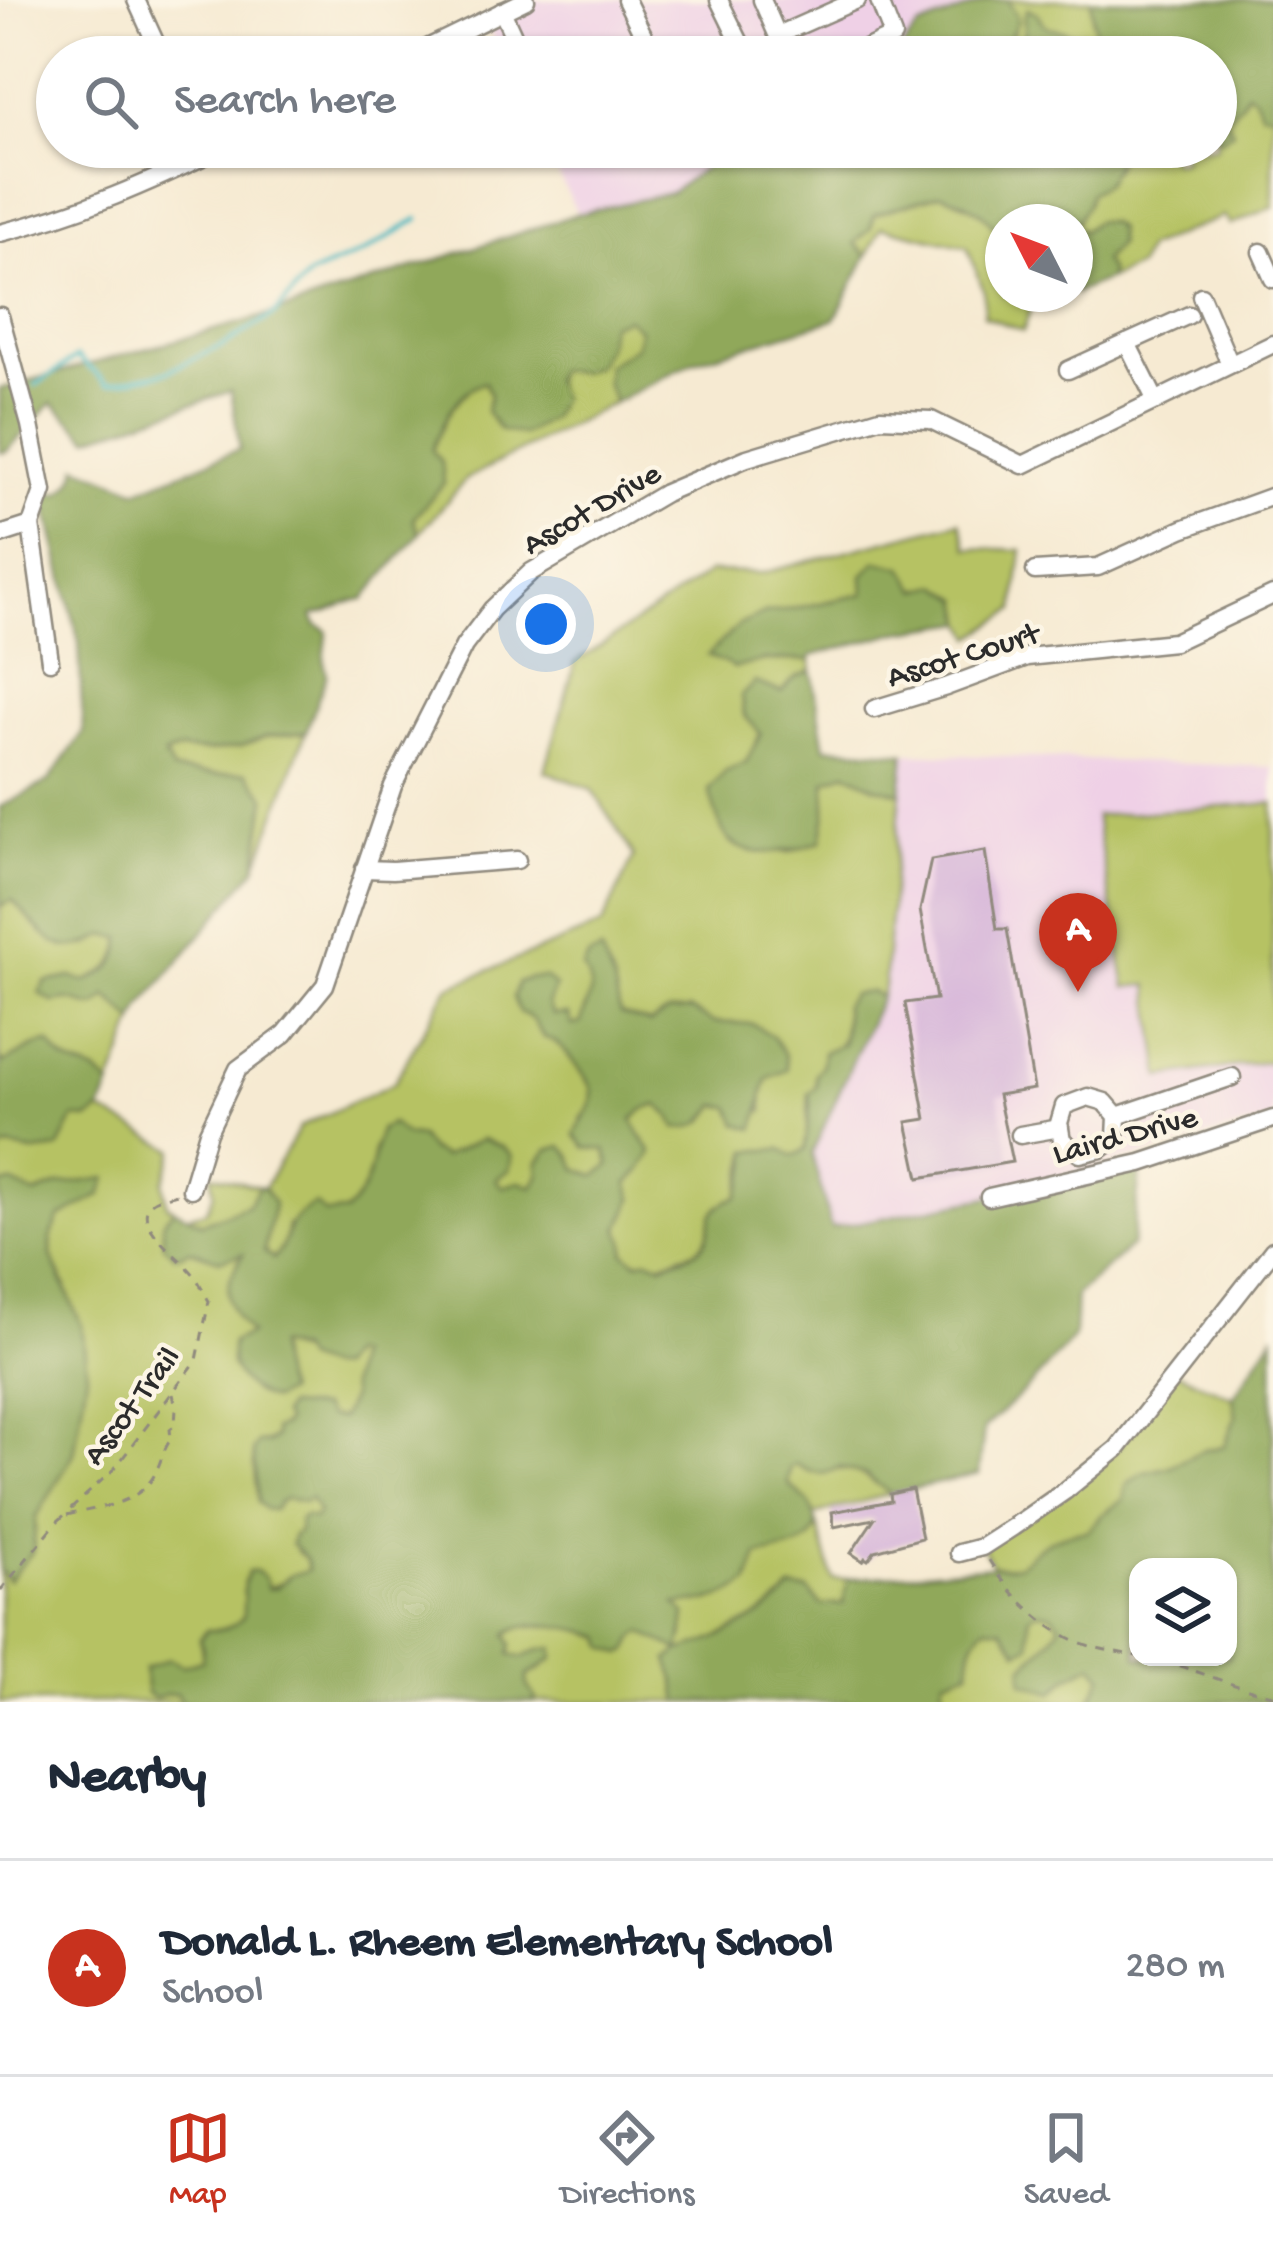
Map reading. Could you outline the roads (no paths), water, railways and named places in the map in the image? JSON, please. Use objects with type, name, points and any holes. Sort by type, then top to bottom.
[{"type":"street","points":[[136,0],[152,36]]},
{"type":"street","points":[[451,36],[526,0]]},
{"type":"street","points":[[626,0],[644,36]]},
{"type":"street","points":[[719,0],[737,36]]},
{"type":"street","points":[[762,0],[778,35],[856,0]]},
{"type":"street","points":[[879,0],[893,36]]},
{"type":"street","points":[[502,11],[513,36]]},
{"type":"street","points":[[0,233],[131,191],[176,168]]},
{"type":"street","points":[[1262,252],[1273,279]]},
{"type":"street","points":[[1201,296],[1230,364]]},
{"type":"street","points":[[1068,370],[1189,315]]},
{"type":"street","points":[[0,316],[43,491],[31,525],[50,662]]},
{"type":"street","points":[[1127,343],[1156,400]]},
{"type":"street","name":"Ascot Drive","points":[[191,1189],[208,1132],[238,1069],[285,1034],[326,985],[393,786],[464,646],[531,572],[665,493],[747,458],[880,418],[931,420],[1023,465],[1273,344]]},
{"type":"street","points":[[1036,571],[1098,567],[1181,529],[1273,496]]},
{"type":"street","points":[[0,536],[31,525]]},
{"type":"street","name":"Ascot Court","points":[[874,710],[1027,657],[1174,642],[1273,595]]},
{"type":"street","points":[[364,869],[517,860]]},
{"type":"street","points":[[1117,1116],[1232,1077]]},
{"type":"street","points":[[1116,1138],[1101,1149],[1080,1154],[1062,1140],[1058,1123],[1064,1106],[1088,1097],[1105,1102],[1117,1116],[1116,1138],[1141,1163]]},
{"type":"street","name":"Laird Drive","points":[[989,1197],[1141,1163],[1273,1119]]},
{"type":"street","points":[[1020,1135],[1060,1128]]},
{"type":"street","points":[[959,1553],[982,1547],[1117,1449],[1273,1250]]},
{"type":"waterway","points":[[36,385],[77,357],[108,384],[166,372],[226,344],[276,313],[309,275],[366,251],[418,219]]},
{"type":"place","name":"Donald L. Rheem Elementary School","points":[[1078,992]]}]
